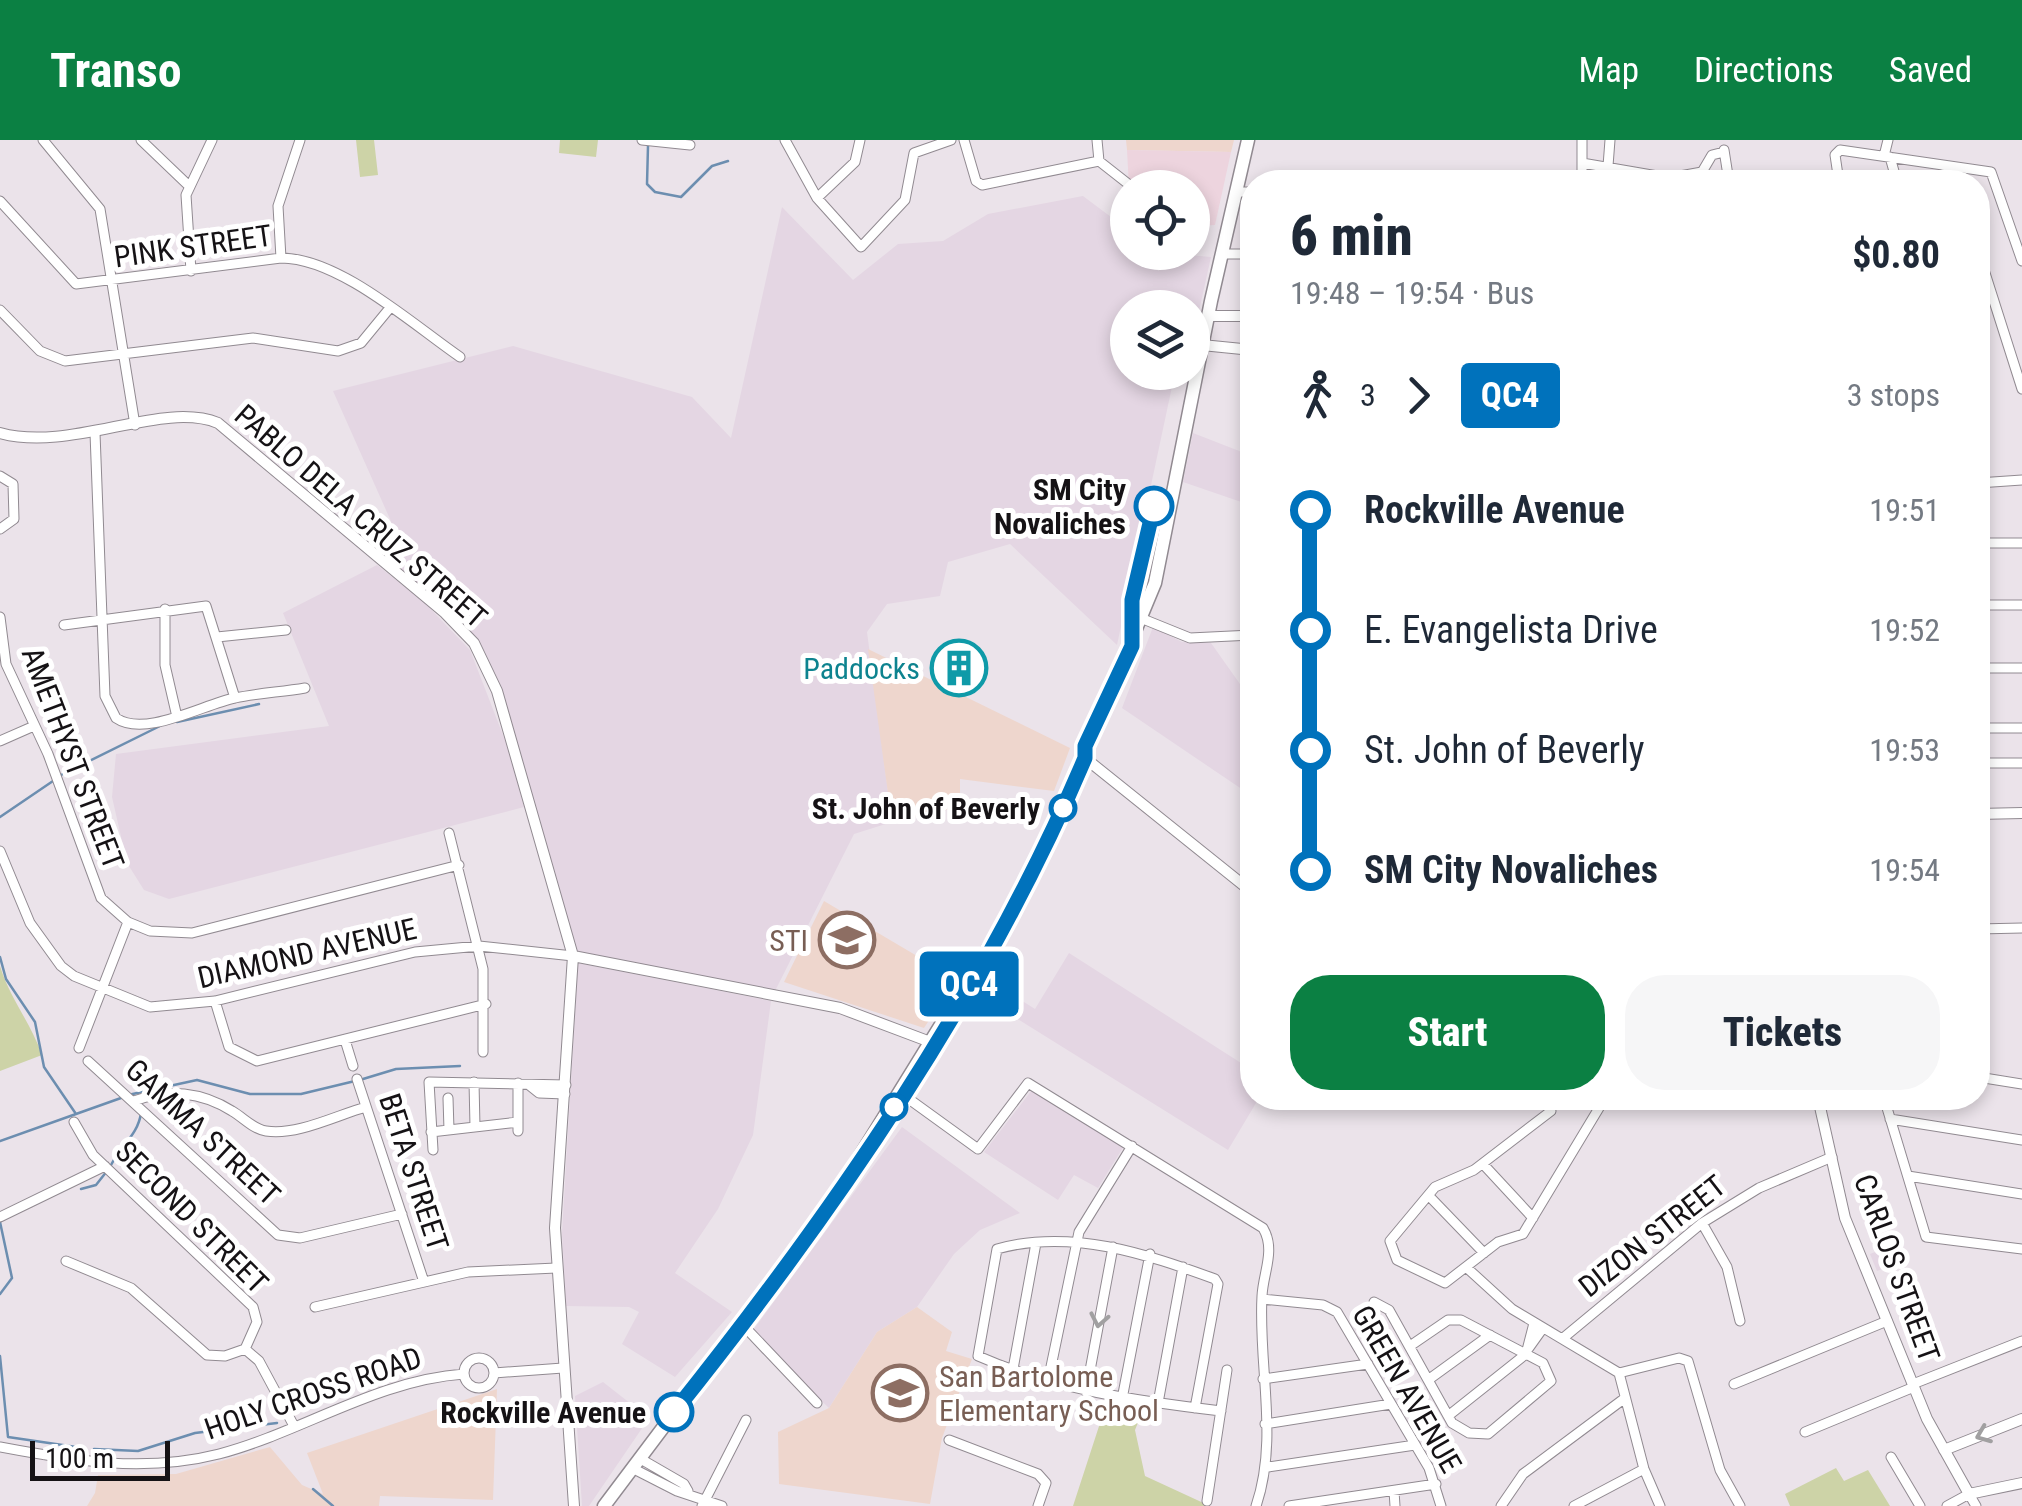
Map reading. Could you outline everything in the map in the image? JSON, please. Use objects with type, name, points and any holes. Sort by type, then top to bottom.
[{"type":"main road","points":[[1240,170],[1248,140]]},
{"type":"main road","points":[[1210,306],[1240,172]]},
{"type":"main road","points":[[604,1506],[826,1211],[902,1094],[1034,874],[1118,693],[1144,619],[1164,544],[1193,390]]},
{"type":"street","points":[[42,140],[98,203],[135,426]]},
{"type":"street","points":[[142,140],[188,185]]},
{"type":"street","points":[[191,271],[185,207],[188,185],[212,140]]},
{"type":"street","points":[[281,258],[278,206],[300,140]]},
{"type":"street","points":[[642,140],[690,145]]},
{"type":"street","points":[[785,140],[817,198],[861,246],[905,200],[914,153],[926,143],[951,140]]},
{"type":"street","points":[[817,198],[855,162],[860,140]]},
{"type":"street","points":[[964,140],[976,181],[982,185],[1099,161]]},
{"type":"street","points":[[1097,140],[1099,161],[1110,170]]},
{"type":"street","points":[[1582,140],[1582,170]]},
{"type":"street","points":[[1608,166],[1610,140]]},
{"type":"street","points":[[1888,140],[1887,157],[1892,170]]},
{"type":"street","points":[[1703,170],[1712,155],[1724,149],[1727,170]]},
{"type":"street","points":[[1838,170],[1836,151],[1969,170]]},
{"type":"street","points":[[1582,162],[1633,170]]},
{"type":"street","points":[[1943,166],[1946,170]]},
{"type":"street","points":[[1990,173],[1995,174],[2022,261]]},
{"type":"street","points":[[1235,192],[1240,192]]},
{"type":"street","name":"PINK STREET","points":[[0,201],[70,280],[82,285],[281,258],[320,265],[460,356]]},
{"type":"street","points":[[1221,254],[1240,254]]},
{"type":"street","points":[[1990,289],[2022,389]]},
{"type":"street","points":[[0,310],[40,351],[54,359],[123,355],[253,338],[338,350],[360,343],[389,309]]},
{"type":"street","points":[[1210,316],[1240,316]]},
{"type":"street","points":[[1210,346],[1240,349]]},
{"type":"street","name":"PABLO DELA CRUZ STREET","points":[[0,433],[43,439],[190,418],[218,423],[463,629],[484,661],[502,703],[573,956],[556,1198],[556,1268],[574,1506]]},
{"type":"street","points":[[95,433],[105,696],[116,718],[133,725],[176,717],[235,698],[305,688]]},
{"type":"street","points":[[0,528],[10,524],[16,509],[15,489],[2,480]]},
{"type":"street","points":[[1990,482],[2022,480]]},
{"type":"street","points":[[1990,544],[2022,543]]},
{"type":"street","points":[[1990,605],[2022,606]]},
{"type":"street","points":[[64,624],[206,606],[235,698]]},
{"type":"street","points":[[165,610],[166,665],[176,717]]},
{"type":"street","name":"AMETHYST STREET","points":[[0,617],[3,665],[48,754],[92,884],[110,910],[128,922]]},
{"type":"street","points":[[1144,619],[1190,638],[1240,635]]},
{"type":"street","points":[[217,637],[286,630]]},
{"type":"street","points":[[1990,668],[2022,668]]},
{"type":"street","points":[[0,742],[34,726]]},
{"type":"street","points":[[1990,728],[2022,728]]},
{"type":"street","points":[[1085,758],[1240,882]]},
{"type":"street","points":[[1990,763],[2022,764]]},
{"type":"street","points":[[1990,814],[2022,813]]},
{"type":"street","points":[[449,833],[480,946],[486,1004],[483,1052]]},
{"type":"street","name":"DIAMOND AVENUE","points":[[0,851],[44,945],[74,976],[150,1007],[215,1000],[354,964],[480,946],[573,956],[840,1008],[933,1042]]},
{"type":"street","points":[[79,1048],[128,922],[150,932],[192,933],[459,864]]},
{"type":"street","points":[[1990,928],[2022,928]]},
{"type":"street","points":[[215,1000],[225,1040],[248,1059],[270,1060],[486,1004]]},
{"type":"street","name":"BETA STREET","points":[[345,1040],[353,1066]]},
{"type":"street","name":"GAMMA STREET","points":[[88,1061],[278,1235],[300,1238],[402,1214]]},
{"type":"street","name":"BETA STREET","points":[[357,1079],[424,1282]]},
{"type":"street","points":[[1990,1079],[2022,1084]]},
{"type":"street","points":[[433,1150],[429,1082],[523,1084],[539,1093],[566,1089]]},
{"type":"street","points":[[474,1082],[475,1127]]},
{"type":"street","points":[[902,1094],[978,1149],[1028,1082],[1263,1228],[1270,1242],[1262,1299],[1268,1467],[1256,1506]]},
{"type":"street","points":[[431,1132],[518,1126],[523,1084]]},
{"type":"street","points":[[134,1101],[167,1092],[186,1094],[221,1104],[249,1124],[271,1132],[366,1106]]},
{"type":"street","points":[[448,1098],[449,1130]]},
{"type":"street","points":[[1551,1111],[1483,1164],[1435,1187],[1390,1241],[1397,1260],[1446,1283],[1498,1242],[1520,1236],[1598,1110]]},
{"type":"street","name":"CARLOS STREET","points":[[1821,1110],[1845,1218],[1913,1386],[1970,1494]]},
{"type":"street","points":[[1887,1110],[1926,1236],[2022,1250]]},
{"type":"street","points":[[1890,1120],[2022,1140]]},
{"type":"street","name":"SECOND STREET","points":[[74,1122],[104,1166],[253,1307],[256,1330],[245,1349]]},
{"type":"street","points":[[1048,1380],[1076,1244],[1132,1146]]},
{"type":"street","name":"DIZON STREET","points":[[1562,1339],[1702,1223],[1759,1188],[1832,1158]]},
{"type":"street","points":[[1483,1164],[1534,1218]]},
{"type":"street","points":[[0,1217],[104,1166]]},
{"type":"street","points":[[1908,1176],[2022,1194]]},
{"type":"street","points":[[1430,1196],[1484,1253]]},
{"type":"street","points":[[1702,1223],[1727,1268],[1740,1321]]},
{"type":"street","points":[[1012,1369],[1036,1243]]},
{"type":"street","points":[[1195,1408],[1218,1280],[1150,1254],[1113,1246],[1036,1243],[997,1249],[978,1356],[1086,1392],[1122,1399],[1158,1404],[1221,1411]]},
{"type":"street","points":[[1086,1392],[1113,1246]]},
{"type":"street","points":[[1122,1399],[1150,1254]]},
{"type":"street","points":[[66,1261],[131,1288],[208,1355],[225,1356],[245,1349],[259,1361],[294,1426]]},
{"type":"street","points":[[315,1307],[480,1270],[556,1268]]},
{"type":"street","points":[[1158,1404],[1184,1268]]},
{"type":"street","points":[[1467,1268],[1499,1299],[1619,1374],[1644,1469],[1660,1506]]},
{"type":"street","name":"GREEN AVENUE","points":[[1262,1299],[1334,1309],[1415,1445],[1436,1484],[1441,1506]]},
{"type":"street","points":[[1374,1302],[1389,1310],[1448,1416],[1468,1434],[1488,1434],[1549,1387],[1550,1368],[1527,1351],[1452,1319],[1410,1346]]},
{"type":"street","points":[[1734,1384],[1887,1321]]},
{"type":"street","points":[[743,1325],[818,1403]]},
{"type":"street","points":[[1448,1416],[1527,1351],[1539,1325]]},
{"type":"street","points":[[1428,1380],[1490,1335]]},
{"type":"street","points":[[1805,1432],[2022,1341]]},
{"type":"street","points":[[482,1358],[490,1363],[494,1373],[488,1386],[477,1388],[464,1374],[471,1361],[482,1358]]},
{"type":"street","points":[[1619,1374],[1679,1358],[1688,1361],[1717,1460],[1740,1506]]},
{"type":"street","points":[[1263,1380],[1368,1364]]},
{"type":"street","points":[[494,1373],[563,1368]]},
{"type":"street","points":[[1208,1501],[1228,1370]]},
{"type":"street","name":"HOLY CROSS ROAD","points":[[0,1446],[86,1462],[156,1465],[220,1453],[415,1380],[464,1374]]},
{"type":"street","points":[[1501,1506],[1523,1474],[1625,1398]]},
{"type":"street","points":[[1266,1424],[1391,1404]]},
{"type":"street","points":[[1944,1450],[2022,1419]]},
{"type":"street","points":[[703,1502],[746,1420]]},
{"type":"street","points":[[949,1440],[1038,1474],[1046,1482],[1038,1506]]},
{"type":"street","points":[[1268,1467],[1415,1445]]},
{"type":"street","points":[[1891,1456],[1920,1506]]},
{"type":"street","points":[[635,1463],[677,1491],[688,1491],[703,1502],[722,1506]]},
{"type":"street","points":[[1574,1506],[1644,1469]]},
{"type":"street","points":[[1947,1506],[1970,1494],[2022,1483]]},
{"type":"street","points":[[1293,1506],[1436,1484]]},
{"type":"street","points":[[1394,1490],[1394,1506]]},
{"type":"street","points":[[1970,1494],[1976,1506]]},
{"type":"shaded area","points":[[1126,140],[1234,140],[1231,152],[1127,150]]},
{"type":"shaded area","points":[[1127,150],[1231,152],[1215,225],[1210,225],[1210,170],[1128,170]]},
{"type":"shaded area","points":[[1083,196],[1110,216],[1110,270],[1208,270],[1204,290],[1110,290],[1110,390],[1171,390],[1117,645],[1010,544],[948,562],[940,596],[887,604],[867,632],[892,822],[854,834],[775,991],[577,955],[504,699],[487,659],[468,627],[391,561],[402,546],[333,391],[513,346],[692,397],[731,438],[782,207],[853,280],[898,244],[943,241],[988,214]]},
{"type":"shaded area","points":[[1193,433],[1240,451],[1240,502],[1183,482]]},
{"type":"shaded area","points":[[377,565],[422,600],[470,650],[508,748],[524,807],[169,899],[144,890],[127,863],[112,797],[116,754],[329,726],[283,613]]},
{"type":"shaded area","points":[[1153,627],[1182,642],[1211,643],[1240,684],[1240,788],[1122,708]]},
{"type":"shaded area","name":"St. John of Beverly","points":[[868,649],[1070,748],[1054,791],[960,779],[960,807],[892,822]]},
{"type":"shaded area","name":"STI","points":[[824,901],[956,979],[924,1028],[784,982]]},
{"type":"shaded area","points":[[1069,953],[1240,1062],[1240,1110],[1252,1110],[1228,1150],[979,995],[989,980],[1035,1009]]},
{"type":"shaded area","points":[[578,963],[771,1001],[753,1135],[718,1209],[675,1273],[732,1312],[675,1377],[622,1344],[639,1312],[629,1307],[566,1306],[562,1233]]},
{"type":"shaded area","points":[[1032,1090],[1124,1146],[1098,1188],[1074,1175],[1058,1200],[984,1152]]},
{"type":"shaded area","points":[[902,1127],[1020,1213],[980,1230],[954,1254],[917,1307],[877,1332],[829,1408],[751,1333]]},
{"type":"shaded area","points":[[1896,1244],[1903,1262],[1877,1271],[1870,1254]]},
{"type":"shaded area","name":"San Bartolome Elementary School","points":[[917,1307],[952,1332],[946,1351],[972,1359],[942,1438],[930,1504],[779,1484],[778,1432],[829,1408],[877,1332]]},
{"type":"shaded area","points":[[603,1382],[649,1418],[589,1506],[582,1506],[575,1396]]},
{"type":"shaded area","points":[[497,1389],[493,1500],[380,1496],[379,1506],[87,1506],[95,1493],[98,1475],[176,1474],[270,1447],[302,1485],[323,1494],[307,1453]]},
{"type":"green space","points":[[356,140],[374,140],[378,175],[360,177]]},
{"type":"green space","points":[[560,140],[598,140],[596,157],[559,153]]},
{"type":"green space","points":[[0,966],[42,1055],[0,1071]]},
{"type":"green space","points":[[1102,1417],[1139,1420],[1135,1430],[1145,1476],[1210,1506],[1073,1506]]},
{"type":"green space","points":[[1836,1468],[1844,1481],[1868,1470],[1890,1506],[1790,1506],[1785,1494]]},
{"type":"waterway","points":[[648,146],[647,184],[655,192],[681,197],[712,166],[728,161]]},
{"type":"waterway","points":[[177,722],[259,704]]},
{"type":"waterway","points":[[59,776],[160,726]]},
{"type":"waterway","points":[[0,817],[53,781]]},
{"type":"waterway","points":[[0,957],[6,979],[35,1022],[44,1067],[76,1114],[0,1141]]},
{"type":"waterway","points":[[363,1079],[396,1069],[460,1066]]},
{"type":"waterway","points":[[128,1095],[197,1080],[250,1094],[301,1094],[355,1081]]},
{"type":"waterway","points":[[76,1114],[121,1098]]},
{"type":"waterway","points":[[111,1165],[136,1128],[141,1113]]},
{"type":"waterway","points":[[81,1189],[96,1185],[107,1171]]},
{"type":"waterway","points":[[0,1222],[12,1278],[0,1294]]},
{"type":"waterway","points":[[0,1356],[8,1437],[83,1448]]},
{"type":"waterway","points":[[94,1449],[138,1451],[195,1433],[277,1423]]},
{"type":"waterway","points":[[313,1489],[333,1506]]},
{"type":"bus line","name":"QC4","points":[[674,1412],[826,1211],[1017,907],[1132,646],[1132,600],[1154,506]]},
{"type":"place","name":"SM City Novaliches","points":[[1154,506]]},
{"type":"place","name":"Paddocks","points":[[959,668]]},
{"type":"place","name":"St. John of Beverly","points":[[1063,808]]},
{"type":"place","name":"STI","points":[[847,940]]},
{"type":"place","name":"San Bartolome Elementary School","points":[[900,1393]]},
{"type":"place","name":"Rockville Avenue","points":[[674,1412]]}]
